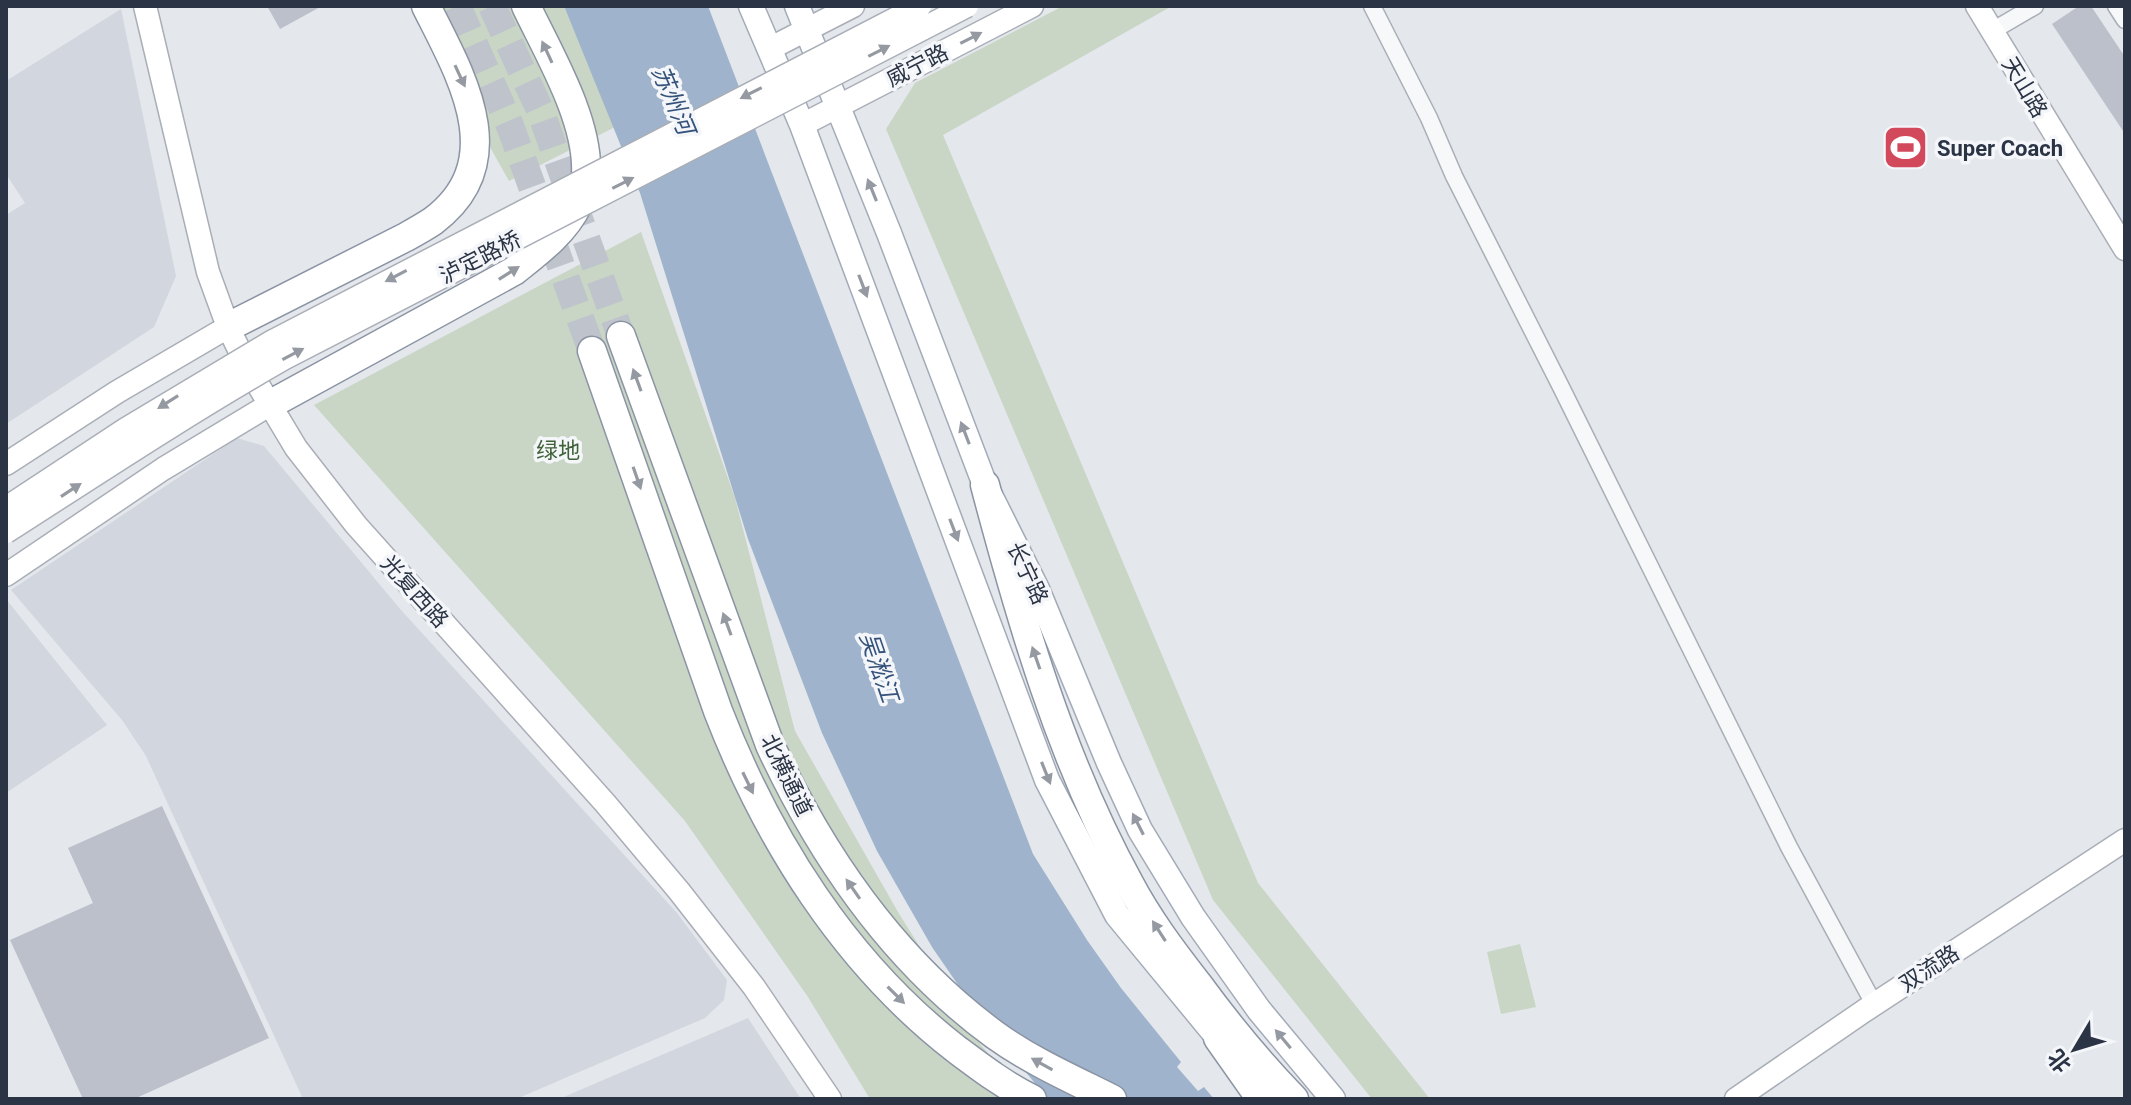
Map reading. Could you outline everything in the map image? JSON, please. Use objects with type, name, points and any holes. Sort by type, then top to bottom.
[{"type":"highway","points":[[228,327],[406,237],[433,221],[459,194],[474,157],[473,114],[466,91],[426,6]]},
{"type":"highway","points":[[269,405],[514,271],[560,231],[577,206],[586,177],[585,151],[576,114],[526,6]]},
{"type":"highway","name":"北横通道","points":[[621,336],[770,745],[813,829],[859,898],[916,966],[952,1002],[1044,1066],[1112,1099]]},
{"type":"highway","name":"北横通道","points":[[592,351],[718,711],[738,761],[783,847],[831,919],[891,990],[929,1028],[977,1065],[1032,1099]]},
{"type":"highway","points":[[985,485],[1025,626],[1061,732],[1096,819],[1130,886],[1168,946],[1243,1043],[1294,1099]]},
{"type":"highway","points":[[1217,1037],[1261,1099]]},
{"type":"main road","name":"光复西路","points":[[145,6],[208,272],[228,327],[269,405],[310,468],[356,525],[605,803],[679,891],[754,987],[830,1099]]},
{"type":"main road","points":[[751,6],[802,125],[1047,780],[1117,915],[1270,1099]]},
{"type":"main road","name":"长宁路","points":[[797,6],[889,233],[985,485],[1037,589],[1140,830],[1193,917],[1259,1010],[1333,1099]]},
{"type":"main road","points":[[769,49],[853,6]]},
{"type":"main road","name":"泸定路桥","points":[[6,508],[126,429],[273,341],[920,6]]},
{"type":"main road","name":"泸定路桥","points":[[6,532],[163,430],[285,358],[967,6]]},
{"type":"main road","name":"威宁路","points":[[802,125],[1032,6]]},
{"type":"main road","name":"天山路","points":[[1977,6],[2125,249]]},
{"type":"main road","points":[[6,464],[117,392],[228,327]]},
{"type":"main road","points":[[6,575],[163,469],[269,405]]},
{"type":"main road","name":"双流路","points":[[1736,1099],[1874,1004],[2125,840]]},
{"type":"street","points":[[1372,6],[1789,847],[1874,1004]]},
{"type":"street","points":[[1992,31],[2035,6]]},
{"type":"street","points":[[2116,6],[2125,20]]},
{"type":"shaded area","points":[[121,9],[176,276],[154,327],[6,424],[6,215],[25,203],[6,174],[6,81]]},
{"type":"shaded area","points":[[237,438],[264,446],[401,610],[677,913],[727,980],[724,1000],[705,1018],[516,1099],[303,1099],[146,756],[122,720],[11,590]]},
{"type":"shaded area","points":[[6,599],[107,725],[6,793]]},
{"type":"shaded area","points":[[748,1018],[801,1099],[559,1099]]},
{"type":"green space","points":[[411,6],[564,6],[615,127],[509,181]]},
{"type":"green space","points":[[1063,6],[1172,6],[943,135],[1258,883],[1430,1099],[1372,1099],[1213,900],[886,129],[915,83]]},
{"type":"green space","name":"绿地","points":[[641,232],[735,498],[795,731],[898,912],[981,1045],[1026,1099],[870,1099],[808,997],[685,821],[314,405]]},
{"type":"green space","points":[[1520,944],[1536,1007],[1501,1014],[1487,952]]},
{"type":"water","points":[[564,6],[708,6],[1033,854],[1121,988],[1181,1062],[1177,1067],[1198,1091],[1204,1087],[1214,1099],[1048,1099],[978,1014],[932,947],[877,851],[822,733],[748,539],[640,193]]},
{"type":"building","points":[[267,6],[322,6],[280,29]]},
{"type":"building","points":[[2079,6],[2091,6],[2125,57],[2125,134],[2052,24]]},
{"type":"building","points":[[162,806],[269,1038],[134,1099],[83,1099],[10,940],[93,903],[68,848]]},
{"type":"tunnel","points":[[457,6],[509,123],[592,351]]},
{"type":"tunnel","points":[[492,6],[540,110],[621,336]]},
{"type":"place","name":"Super Coach","points":[[1906,148]]},
{"type":"water label","name":"苏州河","points":[[673,100]]},
{"type":"water label","name":"吴淞江","points":[[879,667]]}]
